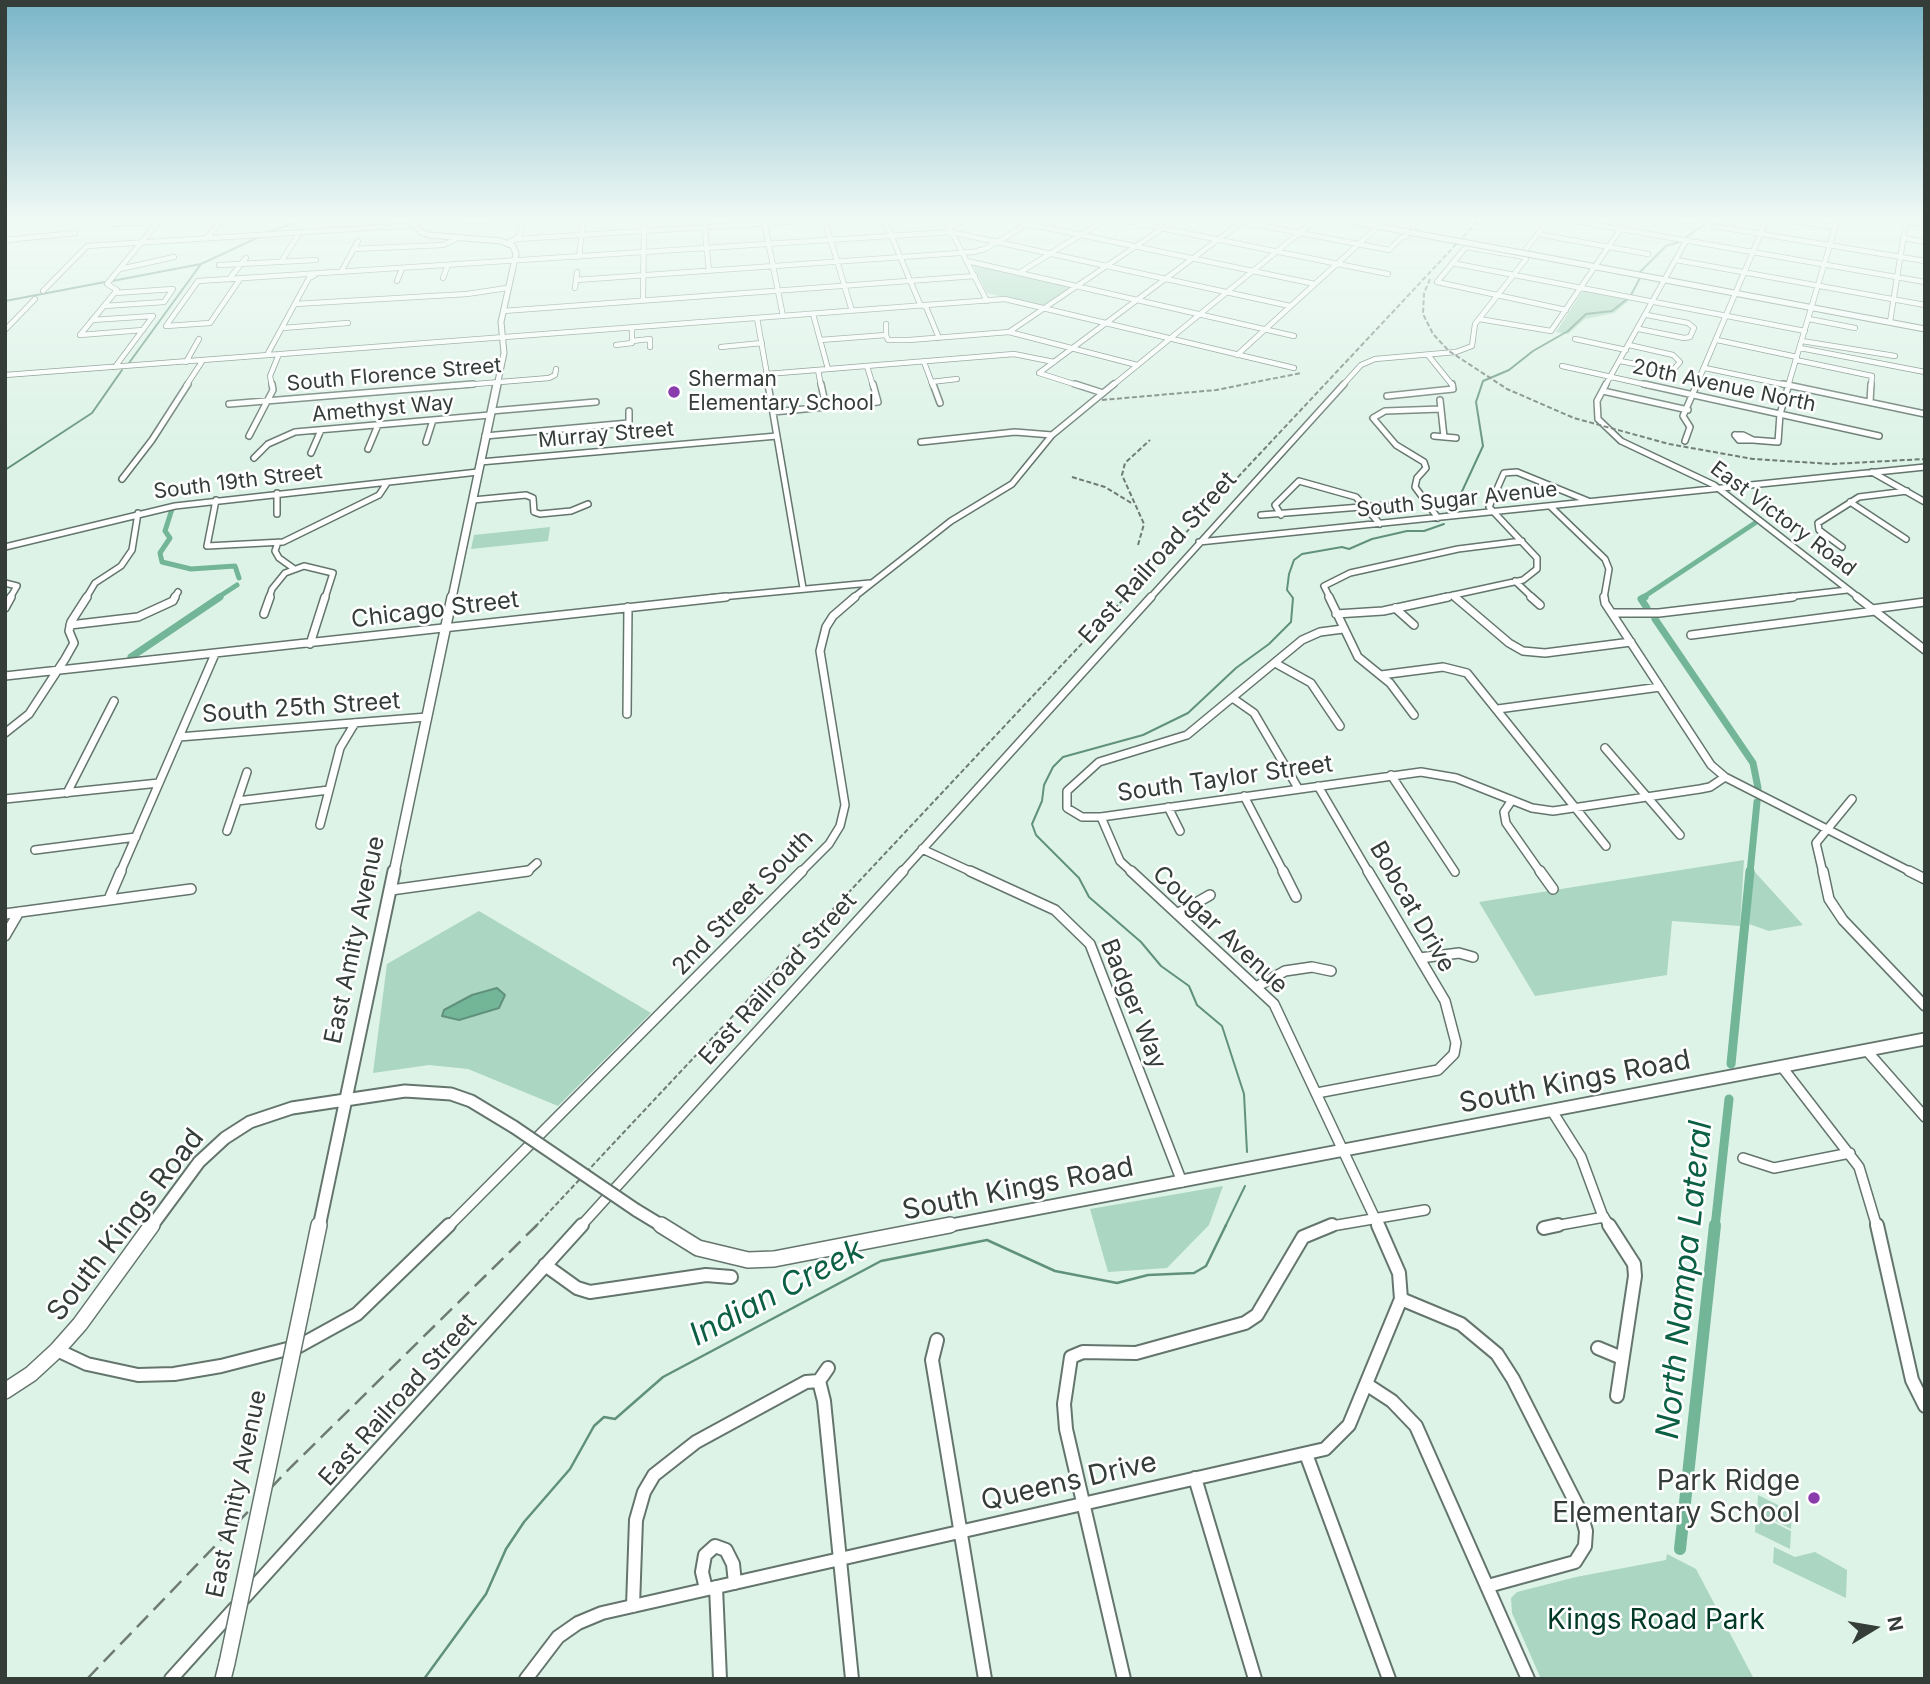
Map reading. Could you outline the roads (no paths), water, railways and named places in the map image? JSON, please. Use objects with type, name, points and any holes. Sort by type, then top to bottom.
[{"type":"main road","name":"East Amity Avenue","points":[[225,1671],[504,353],[505,300]]},
{"type":"main road","points":[[1769,300],[1925,329]]},
{"type":"main road","name":"South Kings Road","points":[[5,1391],[31,1374],[80,1324],[200,1162],[225,1138],[250,1122],[273,1114],[346,1100],[405,1091],[451,1094],[471,1101],[698,1248],[748,1260],[774,1259],[1925,1040]]},
{"type":"street","points":[[5,330],[34,300]]},
{"type":"street","points":[[109,300],[80,335],[143,330]]},
{"type":"street","points":[[104,306],[164,302],[166,300]]},
{"type":"street","points":[[185,300],[167,327],[210,323],[226,300]]},
{"type":"street","points":[[267,355],[297,300]]},
{"type":"street","points":[[295,304],[371,300]]},
{"type":"street","points":[[503,311],[648,300]]},
{"type":"street","points":[[780,300],[783,316]]},
{"type":"street","points":[[849,300],[852,311]]},
{"type":"street","points":[[920,300],[939,338]]},
{"type":"street","points":[[5,375],[1000,300]]},
{"type":"street","points":[[1007,300],[1294,368]]},
{"type":"street","points":[[1009,332],[1058,300]]},
{"type":"street","points":[[1103,393],[1038,375],[1137,300],[1294,336]]},
{"type":"street","name":"2nd Street South","points":[[57,1350],[87,1364],[138,1375],[174,1374],[221,1366],[299,1346],[357,1314],[387,1288],[829,844],[840,825],[845,805],[821,665],[822,639],[833,616],[870,583],[951,521],[1012,484],[1052,435],[1217,300]]},
{"type":"street","points":[[1261,300],[1290,306]]},
{"type":"street","points":[[1237,355],[1297,300]]},
{"type":"street","points":[[1493,300],[1479,319],[1548,332],[1574,300]]},
{"type":"street","points":[[1514,300],[1566,310]]},
{"type":"street","points":[[1642,300],[1805,331]]},
{"type":"street","points":[[1685,441],[1690,428],[1682,419],[1733,300]]},
{"type":"street","points":[[1753,440],[1778,442],[1780,414],[1815,300]]},
{"type":"street","points":[[1890,322],[1894,300]]},
{"type":"street","points":[[1897,300],[1925,305]]},
{"type":"street","points":[[1654,302],[1604,391],[1688,410]]},
{"type":"street","points":[[813,314],[828,369]]},
{"type":"street","points":[[1639,329],[1685,338],[1690,337],[1694,328],[1688,323],[1647,315]]},
{"type":"street","points":[[92,320],[153,316],[115,367]]},
{"type":"street","points":[[757,318],[803,588]]},
{"type":"street","name":"East Railroad Street","points":[[171,1679],[1361,365],[1375,359],[1465,350],[1472,346],[1479,319]]},
{"type":"street","points":[[1808,319],[1855,328]]},
{"type":"street","points":[[282,328],[348,323]]},
{"type":"street","points":[[886,324],[888,340],[1009,332],[1137,365]]},
{"type":"street","points":[[632,328],[632,341]]},
{"type":"street","points":[[820,340],[886,335]]},
{"type":"street","points":[[186,362],[199,339]]},
{"type":"street","points":[[616,345],[650,339],[650,347]]},
{"type":"street","points":[[1575,339],[1673,355],[1680,362],[1674,369],[1666,370],[1620,361]]},
{"type":"street","points":[[1717,340],[1872,376],[1870,402]]},
{"type":"street","points":[[1802,341],[1895,356]]},
{"type":"street","points":[[721,347],[762,344]]},
{"type":"street","points":[[1800,348],[1925,372]]},
{"type":"street","points":[[248,436],[272,390],[270,376],[279,354]]},
{"type":"street","points":[[767,374],[1018,354],[1054,362]]},
{"type":"street","points":[[1387,396],[1453,389],[1453,385],[1429,355]]},
{"type":"street","points":[[122,479],[157,433],[203,360]]},
{"type":"street","points":[[923,362],[940,403]]},
{"type":"street","points":[[773,412],[878,402],[867,366]]},
{"type":"street","name":"20th Avenue North","points":[[1562,366],[1879,436]]},
{"type":"street","points":[[1705,368],[1925,414]]},
{"type":"street","name":"South Florence Street","points":[[229,404],[549,378],[555,375],[556,369]]},
{"type":"street","points":[[818,370],[826,407]]},
{"type":"street","points":[[931,382],[957,379]]},
{"type":"street","name":"East Victory Road","points":[[1604,391],[1595,410],[1601,424],[1610,433],[1635,449],[1690,471],[1717,488],[1925,650]]},
{"type":"street","points":[[1440,400],[1444,437]]},
{"type":"street","name":"Amethyst Way","points":[[254,457],[280,438],[295,432],[596,402]]},
{"type":"street","points":[[1438,518],[1415,486],[1426,465],[1392,442],[1374,420],[1375,414],[1385,411],[1441,409]]},
{"type":"street","points":[[485,436],[629,423],[629,411]]},
{"type":"street","points":[[426,442],[433,420]]},
{"type":"street","points":[[368,449],[378,425]]},
{"type":"street","points":[[311,453],[321,430]]},
{"type":"street","points":[[921,442],[1015,432],[1052,435]]},
{"type":"street","name":"Murray Street","points":[[480,462],[777,436]]},
{"type":"street","points":[[1434,436],[1456,438]]},
{"type":"street","name":"South Sugar Avenue","points":[[1199,542],[1925,467]]},
{"type":"street","points":[[1336,614],[1395,608],[1515,581],[1534,574],[1539,564],[1522,541],[1489,508],[1504,473],[1510,471],[1588,501]]},
{"type":"street","name":"South 19th Street","points":[[5,547],[138,513],[216,500],[478,472]]},
{"type":"street","points":[[1876,472],[1925,502]]},
{"type":"street","points":[[1281,515],[1276,508],[1277,503],[1299,481],[1356,497],[1380,524]]},
{"type":"street","points":[[216,500],[207,546],[278,542],[379,495],[387,483]]},
{"type":"street","points":[[1842,547],[1817,526],[1859,497],[1907,491]]},
{"type":"street","points":[[277,493],[277,514]]},
{"type":"street","points":[[473,500],[526,495],[533,498],[534,512],[540,514],[571,511],[588,504]]},
{"type":"street","points":[[1850,502],[1906,539]]},
{"type":"street","points":[[1261,515],[1386,505]]},
{"type":"street","points":[[1550,506],[1608,564],[1603,596],[1705,758],[1725,777],[1925,879]]},
{"type":"street","points":[[5,733],[29,714],[58,670],[74,643],[71,625],[95,583],[121,566],[132,550],[138,513]]},
{"type":"street","points":[[1414,715],[1381,675],[1358,657],[1323,589],[1326,583],[1340,576],[1458,549],[1522,541]]},
{"type":"street","points":[[278,542],[275,551],[279,558],[293,568]]},
{"type":"street","points":[[264,614],[278,578],[293,568],[316,565],[333,573],[310,644]]},
{"type":"street","points":[[1515,581],[1539,605]]},
{"type":"street","points":[[5,583],[17,586],[5,608]]},
{"type":"street","name":"Chicago Street","points":[[5,676],[803,588],[870,583]]},
{"type":"street","points":[[1612,613],[1659,613],[1847,590]]},
{"type":"street","points":[[71,625],[138,617],[173,601],[178,592]]},
{"type":"street","points":[[1452,594],[1509,643],[1523,651],[1545,653],[1630,642]]},
{"type":"street","points":[[1691,635],[1925,602]]},
{"type":"street","points":[[627,715],[628,607]]},
{"type":"street","points":[[1395,608],[1414,625]]},
{"type":"street","name":"South Taylor Street","points":[[1343,629],[1308,636],[1187,735],[1105,759],[1074,783],[1065,799],[1067,808],[1082,817],[1101,817],[1391,775],[1434,773],[1468,777],[1512,800],[1542,810],[1575,808],[1710,788],[1725,777]]},
{"type":"street","points":[[109,900],[215,654]]},
{"type":"street","points":[[1275,663],[1311,683],[1340,726]]},
{"type":"street","points":[[1381,675],[1456,667],[1471,677],[1606,846]]},
{"type":"street","points":[[1497,709],[1660,687]]},
{"type":"street","points":[[1234,699],[1254,713],[1298,788]]},
{"type":"street","points":[[67,793],[114,701]]},
{"type":"street","name":"South 25th Street","points":[[179,737],[427,717]]},
{"type":"street","points":[[320,825],[340,748],[355,723]]},
{"type":"street","points":[[1605,748],[1680,835]]},
{"type":"street","points":[[227,831],[247,772]]},
{"type":"street","points":[[1391,775],[1455,872]]},
{"type":"street","points":[[5,799],[159,783]]},
{"type":"street","name":"Bobcat Drive","points":[[1317,1093],[1438,1070],[1454,1054],[1455,1036],[1449,1010],[1318,786]]},
{"type":"street","points":[[237,801],[329,790]]},
{"type":"street","points":[[1244,796],[1296,897]]},
{"type":"street","points":[[1852,799],[1826,829],[1815,848],[1829,899],[1835,911],[1925,1006]]},
{"type":"street","points":[[1512,800],[1504,812],[1506,824],[1553,889]]},
{"type":"street","points":[[1168,807],[1180,831]]},
{"type":"street","name":"Cougar Avenue","points":[[1101,817],[1120,861],[1256,987],[1278,1011],[1344,1151]]},
{"type":"street","points":[[35,850],[136,837]]},
{"type":"street","name":"Badger Way","points":[[922,849],[1055,910],[1090,944],[1182,1182]]},
{"type":"street","points":[[391,890],[528,871],[537,863]]},
{"type":"street","points":[[5,914],[191,889]]},
{"type":"street","points":[[1177,914],[1210,895]]},
{"type":"street","points":[[5,936],[19,912]]},
{"type":"street","points":[[1420,958],[1458,953],[1473,957]]},
{"type":"street","points":[[1256,987],[1284,971],[1312,967],[1331,971]]},
{"type":"street","points":[[1867,1051],[1925,1117]]},
{"type":"street","points":[[1782,1067],[1850,1153],[1870,1196],[1912,1380],[1925,1406]]},
{"type":"street","points":[[1552,1111],[1581,1157],[1604,1217],[1634,1265],[1635,1276],[1617,1395]]},
{"type":"street","points":[[1344,1151],[1399,1273],[1401,1299],[1461,1324],[1497,1354],[1513,1379],[1580,1513],[1586,1531],[1585,1546],[1575,1562],[1488,1586]]},
{"type":"street","points":[[1743,1158],[1774,1168],[1850,1153]]},
{"type":"street","points":[[1124,1679],[1064,1416],[1067,1371],[1071,1357],[1083,1352],[1136,1353],[1245,1323],[1257,1315],[1303,1237],[1319,1228],[1374,1216],[1425,1210]]},
{"type":"street","points":[[1544,1228],[1604,1217]]},
{"type":"street","points":[[545,1265],[577,1288],[590,1292],[706,1275],[730,1278]]},
{"type":"street","name":"Queens Drive","points":[[526,1679],[558,1637],[578,1623],[633,1606],[1325,1448],[1349,1426],[1401,1299]]},
{"type":"street","points":[[937,1340],[932,1360],[985,1679]]},
{"type":"street","points":[[1598,1348],[1622,1358]]},
{"type":"street","points":[[828,1368],[819,1381],[824,1401],[852,1679]]},
{"type":"street","points":[[633,1606],[636,1520],[644,1492],[654,1475],[696,1442],[806,1382],[819,1381]]},
{"type":"street","points":[[1366,1384],[1392,1401],[1416,1426],[1528,1679]]},
{"type":"street","points":[[1307,1454],[1389,1679]]},
{"type":"street","points":[[1195,1478],[1255,1679]]},
{"type":"street","points":[[720,1679],[711,1588],[702,1572],[705,1555],[715,1546],[726,1549],[733,1564],[735,1583]]},
{"type":"waterway","points":[[5,301],[12,300]]},
{"type":"waterway","points":[[129,363],[175,300]]},
{"type":"waterway","name":"Indian Creek","points":[[1447,513],[1458,500],[1483,446],[1476,402],[1483,381],[1509,370],[1533,351],[1568,331],[1586,314],[1612,311],[1626,300]]},
{"type":"waterway","points":[[5,470],[92,413],[122,370]]},
{"type":"waterway","points":[[172,509],[165,531],[170,538],[160,553],[162,562],[191,569],[235,566],[239,578]]},
{"type":"waterway","name":"North Nampa Lateral","points":[[1642,598],[1755,523]]},
{"type":"waterway","name":"Indian Creek","points":[[1247,1152],[1244,1094],[1222,1026],[1197,1005],[1189,986],[1161,966],[1141,942],[1089,897],[1079,878],[1036,835],[1032,824],[1042,801],[1044,785],[1053,767],[1063,757],[1143,735],[1188,713],[1236,668],[1269,644],[1291,622],[1293,598],[1287,590],[1289,574],[1294,560],[1302,554],[1342,547],[1349,549],[1372,539],[1407,531],[1424,531],[1444,524]]},
{"type":"waterway","points":[[217,598],[237,585]]},
{"type":"waterway","points":[[131,657],[220,597]]},
{"type":"waterway","name":"North Nampa Lateral","points":[[1645,597],[1641,599],[1647,608]]},
{"type":"waterway","name":"North Nampa Lateral","points":[[1655,619],[1753,763],[1758,788]]},
{"type":"waterway","name":"North Nampa Lateral","points":[[1750,873],[1757,802]]},
{"type":"waterway","name":"North Nampa Lateral","points":[[1731,1064],[1750,871]]},
{"type":"waterway","name":"North Nampa Lateral","points":[[1715,1227],[1729,1099]]},
{"type":"waterway","name":"Indian Creek","points":[[1225,1227],[1245,1186]]},
{"type":"waterway","name":"Indian Creek","points":[[424,1679],[486,1594],[506,1549],[524,1522],[570,1469],[594,1426],[604,1417],[615,1419],[663,1377],[881,1261],[987,1240],[1055,1271],[1117,1283],[1148,1275],[1194,1273],[1206,1266],[1226,1225]]},
{"type":"waterway","name":"North Nampa Lateral","points":[[1680,1549],[1715,1225]]},
{"type":"railway","points":[[535,1227],[1404,300]]},
{"type":"railway","points":[[1424,300],[1423,314],[1433,334],[1449,351],[1507,389],[1574,418],[1669,444],[1753,459],[1832,464],[1925,459]]},
{"type":"railway","points":[[1102,400],[1216,390],[1301,373]]},
{"type":"railway","points":[[1138,545],[1144,524],[1122,475],[1125,463],[1150,440]]},
{"type":"railway","points":[[1072,477],[1105,487],[1133,504]]},
{"type":"railway","points":[[87,1679],[291,1467],[535,1227]]},
{"type":"place","name":"Sherman Elementary School","points":[[674,392]]},
{"type":"place","name":"Park Ridge Elementary School","points":[[1814,1498]]},
{"type":"park label","name":"Kings Road Park","points":[[1656,1621]]}]
